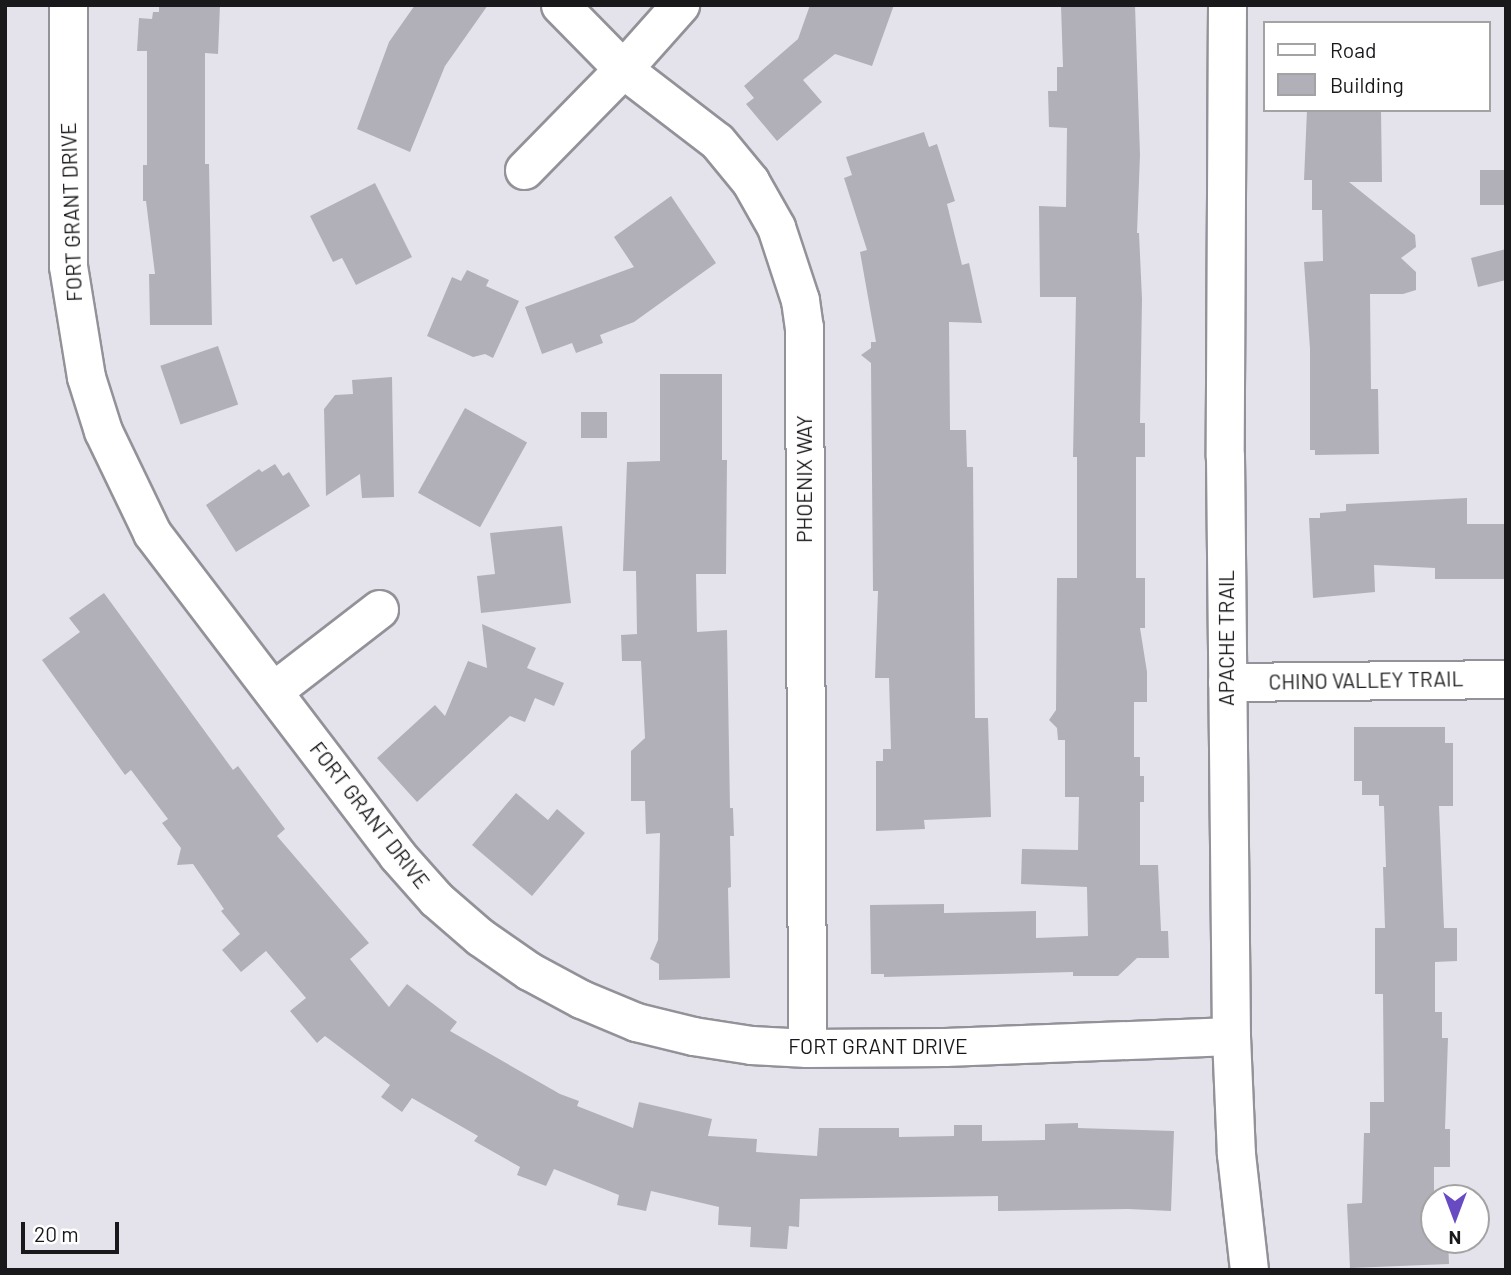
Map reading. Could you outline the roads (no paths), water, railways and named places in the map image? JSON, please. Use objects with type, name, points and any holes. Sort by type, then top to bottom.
[{"type":"street","name":"FORT GRANT DRIVE","points":[[68,5],[68,266],[86,377],[103,431],[152,533],[397,855],[436,899],[480,937],[529,971],[581,999],[636,1021],[693,1036],[751,1045],[807,1048],[945,1047],[1231,1036]]},
{"type":"street","name":"PHOENIX WAY","points":[[560,5],[623,69],[717,141],[750,181],[776,227],[800,300],[804,327],[807,1048]]},
{"type":"street","points":[[524,170],[623,69],[680,5]]},
{"type":"street","name":"APACHE TRAIL","points":[[1227,5],[1227,682],[1231,1036],[1236,1154],[1249,1270]]},
{"type":"street","points":[[273,691],[379,609]]},
{"type":"street","name":"CHINO VALLEY TRAIL","points":[[1227,682],[1506,679]]}]
